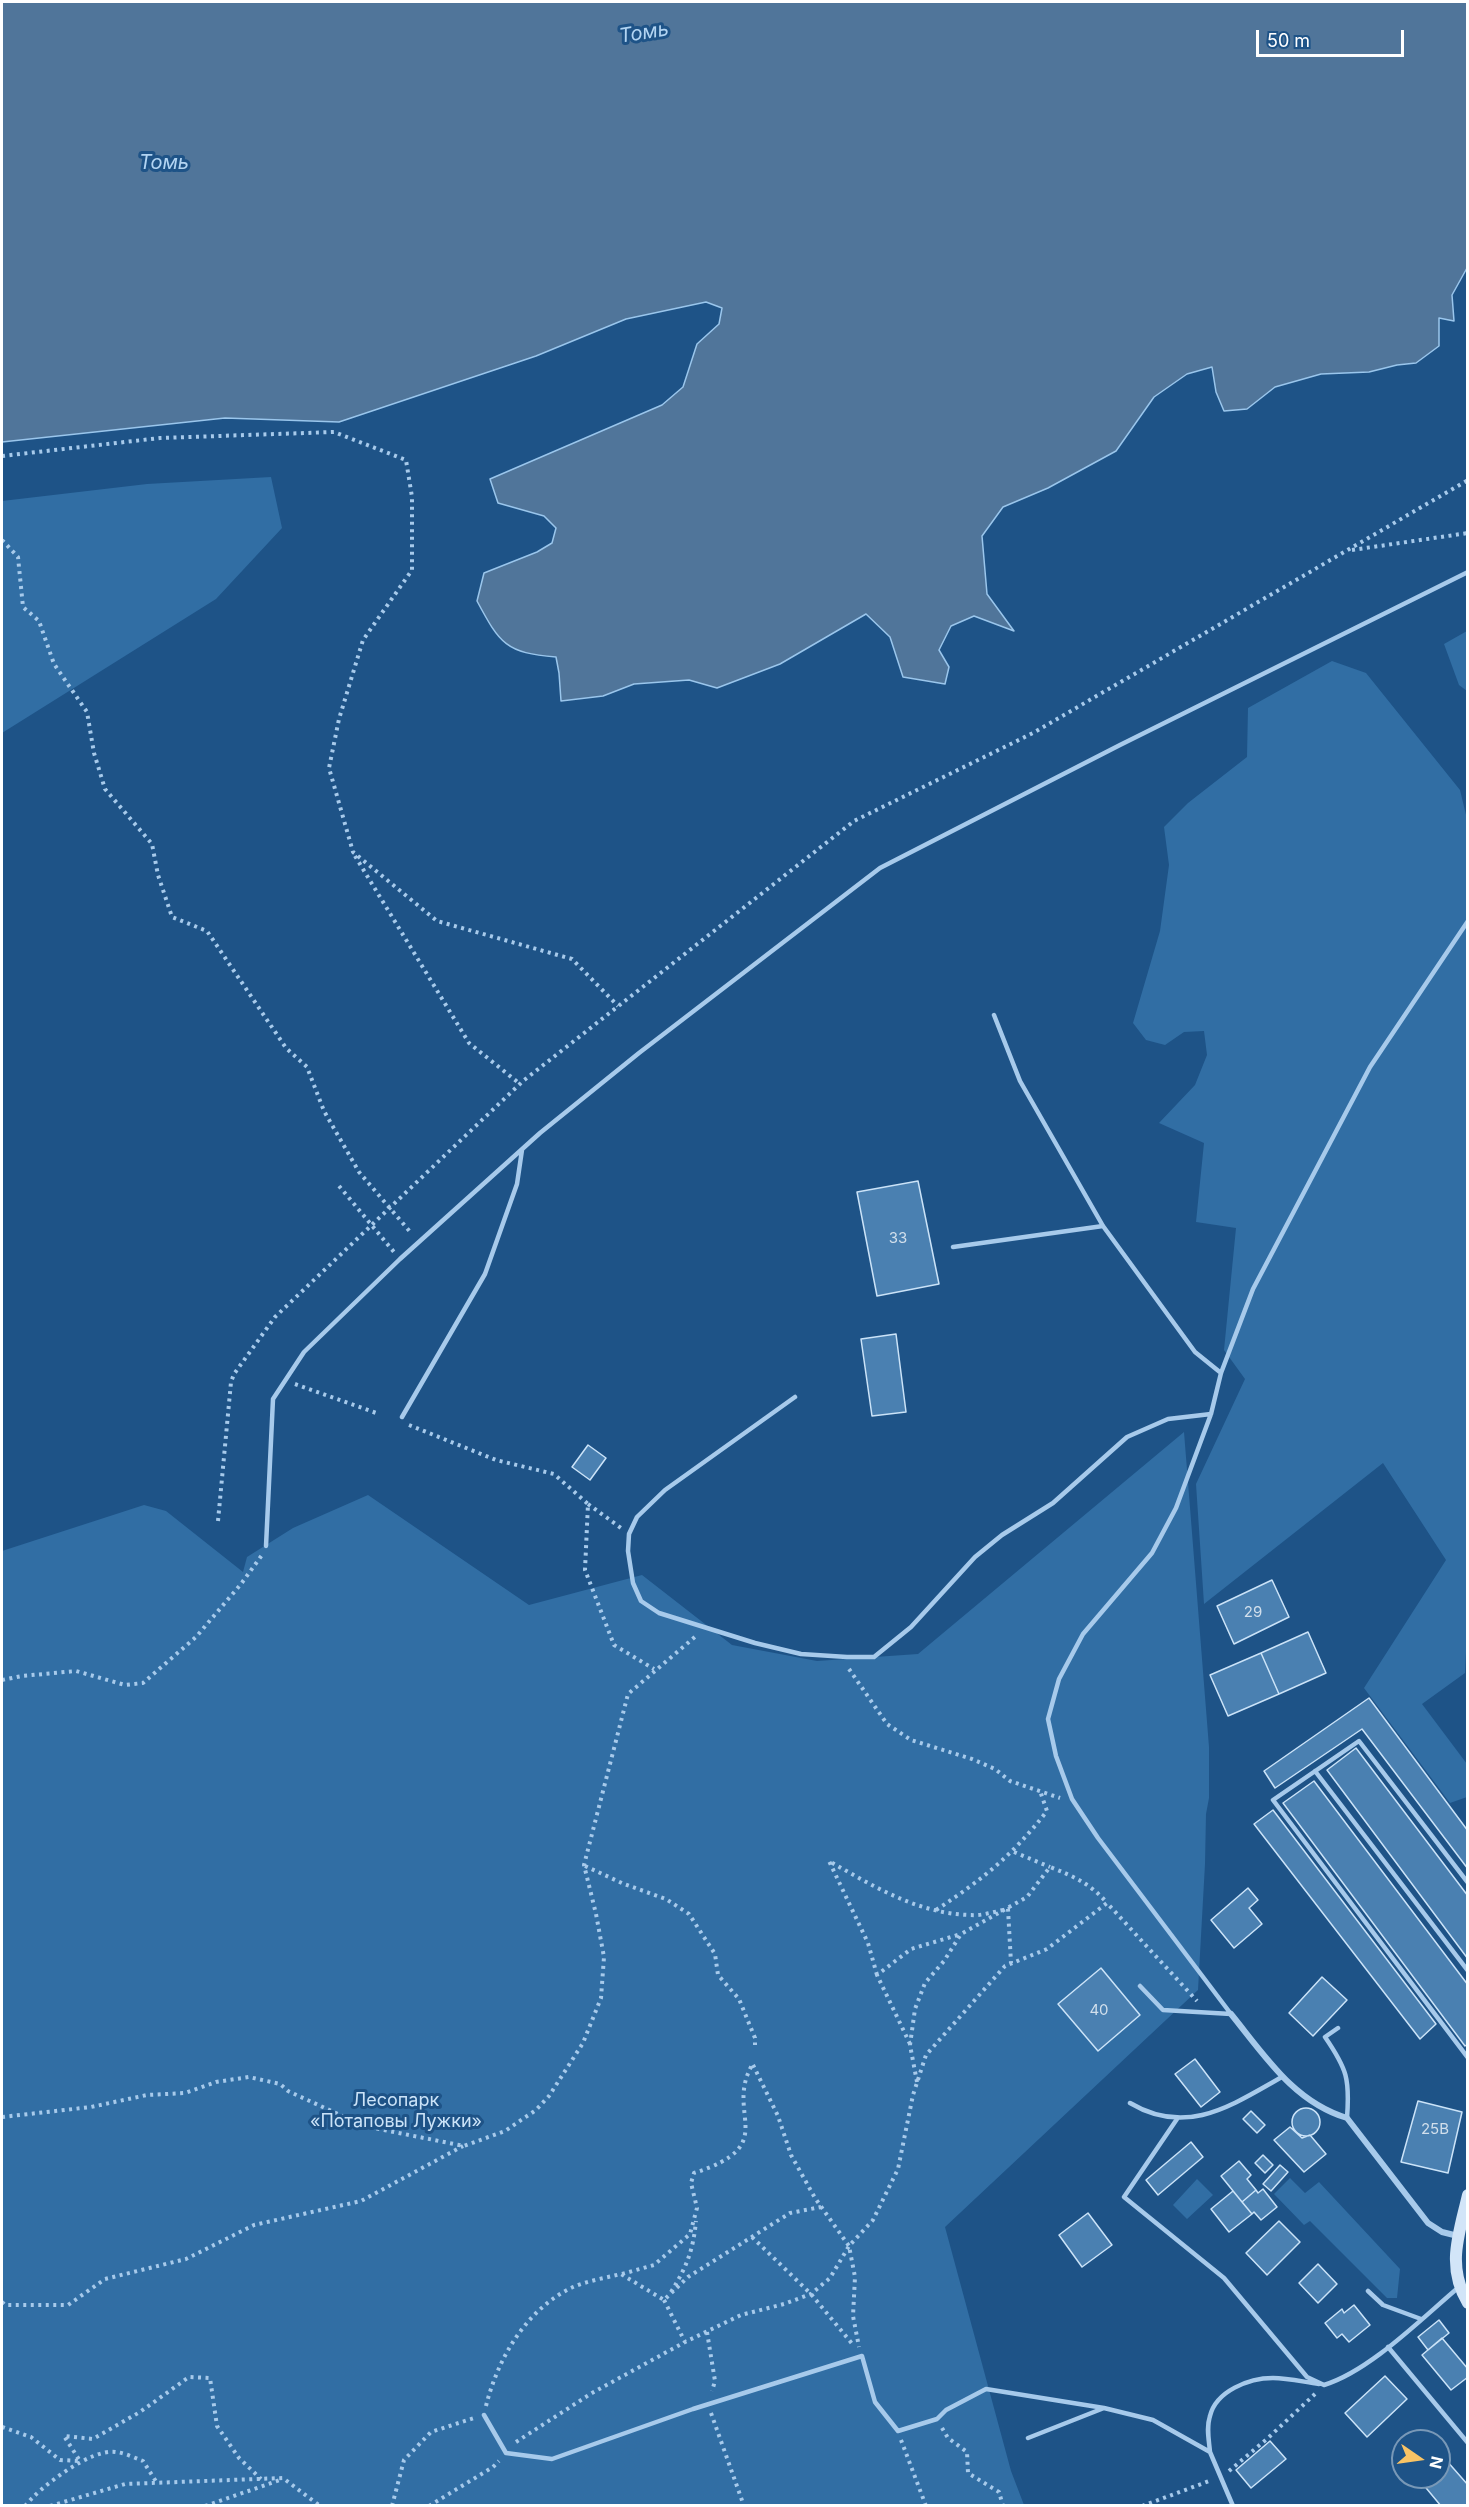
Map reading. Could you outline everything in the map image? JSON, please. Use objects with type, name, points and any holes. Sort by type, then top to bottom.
[{"type":"street","points":[[1231,2014],[1282,2078],[1314,2104],[1329,2113],[1347,2118],[1428,2223],[1442,2232],[1458,2236]]},
{"type":"street","points":[[1467,2195],[1458,2236],[1455,2273],[1467,2303]]},
{"type":"lane","points":[[266,1546],[273,1399],[304,1352],[400,1259],[420,1244],[522,1150],[639,1053],[880,868],[1120,745],[1467,573]]},
{"type":"lane","points":[[1231,2014],[1098,1838],[1072,1799],[1056,1756],[1048,1719],[1059,1679],[1083,1634],[1152,1553],[1176,1508],[1211,1414],[1221,1373],[1253,1289],[1370,1067],[1467,921]]},
{"type":"lane","points":[[994,1016],[1020,1081],[1103,1226],[1195,1352],[1221,1373]]},
{"type":"lane","points":[[402,1417],[485,1274],[517,1184],[522,1150]]},
{"type":"lane","points":[[953,1247],[1103,1226]]},
{"type":"lane","points":[[795,1397],[665,1490],[637,1517],[630,1534],[628,1551],[633,1583],[641,1600],[659,1613],[755,1643],[801,1654],[847,1657],[874,1657],[911,1627],[975,1557],[1002,1535],[1053,1503],[1127,1437],[1168,1419],[1211,1414]]},
{"type":"lane","points":[[1467,1883],[1359,1741],[1273,1800],[1467,2058]]},
{"type":"lane","points":[[1315,1771],[1467,1971]]},
{"type":"lane","points":[[1140,1986],[1164,2010],[1231,2014]]},
{"type":"lane","points":[[1338,2028],[1325,2037],[1344,2066],[1349,2098],[1347,2118]]},
{"type":"lane","points":[[1130,2103],[1141,2109],[1177,2119],[1199,2116],[1223,2109],[1282,2078]]},
{"type":"lane","points":[[1177,2119],[1124,2197],[1224,2278],[1307,2377],[1324,2385]]},
{"type":"lane","points":[[1233,2505],[1210,2452],[1208,2428],[1210,2413],[1218,2400],[1240,2384],[1272,2378],[1324,2385],[1340,2380],[1388,2347],[1459,2287]]},
{"type":"lane","points":[[1368,2292],[1383,2305],[1421,2319]]},
{"type":"lane","points":[[1388,2347],[1467,2443]]},
{"type":"lane","points":[[484,2415],[506,2453],[552,2459],[710,2404],[862,2356],[875,2402],[898,2431],[937,2419],[946,2410],[986,2389],[1104,2408],[1153,2420],[1210,2452]]},
{"type":"lane","points":[[1028,2438],[1104,2408]]},
{"type":"path","points":[[2,456],[160,438],[334,432],[406,460],[412,497],[412,570],[363,640],[339,719],[329,768],[353,852],[469,1043],[520,1084]]},
{"type":"path","points":[[1348,551],[1467,533]]},
{"type":"path","points":[[2,540],[18,557],[23,607],[39,621],[54,664],[87,712],[94,753],[105,789],[152,844],[158,875],[172,917],[207,931],[286,1048],[307,1067],[324,1111],[359,1172],[420,1244]]},
{"type":"path","points":[[353,852],[437,921],[572,959],[618,1006]]},
{"type":"path","points":[[339,1186],[400,1259]]},
{"type":"path","points":[[285,1380],[379,1414]]},
{"type":"path","points":[[405,1424],[496,1460],[554,1474],[588,1504],[630,1534]]},
{"type":"path","points":[[588,1504],[585,1570],[614,1645],[654,1669]]},
{"type":"path","points":[[2,1680],[76,1671],[125,1685],[143,1683],[196,1637],[259,1562],[266,1546]]},
{"type":"path","points":[[2,2302],[5,2305],[68,2305],[105,2279],[186,2259],[254,2226],[361,2201],[464,2146],[504,2131],[536,2110],[549,2096],[583,2043],[601,1998],[604,1957],[584,1865],[628,1694],[654,1669],[705,1628]]},
{"type":"path","points":[[847,1657],[848,1666],[887,1724],[911,1740],[995,1768],[1010,1781],[1052,1796],[1072,1799]]},
{"type":"path","points":[[935,1911],[979,1881],[1014,1852],[1047,1811],[1040,1791]]},
{"type":"path","points":[[1014,1852],[1074,1877],[1095,1889],[1208,2012]]},
{"type":"path","points":[[917,2083],[910,2045],[878,1975],[868,1943],[829,1861],[889,1896],[935,1911],[972,1916],[1008,1909]]},
{"type":"path","points":[[584,1865],[624,1884],[666,1899],[689,1914],[715,1954],[718,1975],[739,1999],[755,2038],[755,2045]]},
{"type":"path","points":[[878,1975],[910,1949],[961,1934],[1027,1898],[1050,1867]]},
{"type":"path","points":[[429,2505],[493,2467],[518,2440],[592,2393],[684,2342],[741,2315],[784,2304],[811,2294],[830,2278],[849,2246],[873,2220],[898,2169],[917,2083],[926,2055],[1005,1966],[1047,1949],[1107,1903]]},
{"type":"path","points":[[1008,1909],[1011,1963]]},
{"type":"path","points":[[910,2045],[915,2008],[925,1983],[944,1961],[961,1934]]},
{"type":"path","points":[[665,2298],[685,2270],[693,2248],[697,2208],[691,2183],[694,2173],[713,2167],[739,2151],[747,2129],[745,2078],[753,2065],[778,2116],[792,2155],[821,2207],[849,2246],[855,2277],[853,2316],[862,2356]]},
{"type":"path","points":[[2,2117],[91,2107],[147,2095],[185,2093],[216,2082],[249,2078],[280,2084],[288,2091],[364,2126],[464,2146]]},
{"type":"path","points":[[665,2298],[688,2277],[790,2213],[821,2207]]},
{"type":"path","points":[[392,2505],[404,2460],[431,2432],[484,2415],[489,2393],[511,2342],[545,2304],[572,2288],[654,2265],[690,2234],[697,2208]]},
{"type":"path","points":[[752,2237],[811,2294],[862,2356]]},
{"type":"path","points":[[621,2274],[665,2298],[684,2342]]},
{"type":"path","points":[[707,2332],[715,2381],[709,2407],[744,2505]]},
{"type":"path","points":[[80,2461],[64,2436],[93,2439],[140,2412],[189,2377],[210,2378],[217,2426],[238,2458],[261,2479]]},
{"type":"path","points":[[1142,2505],[1221,2477],[1268,2438],[1324,2385]]},
{"type":"path","points":[[937,2419],[948,2438],[967,2452],[968,2473],[999,2492],[1003,2505]]},
{"type":"path","points":[[2,2427],[31,2437],[60,2460],[80,2461]]},
{"type":"path","points":[[898,2431],[927,2505]]},
{"type":"path","points":[[25,2505],[35,2493],[80,2461],[114,2451],[143,2460],[157,2483]]},
{"type":"path","points":[[205,2505],[283,2478]]},
{"type":"path","points":[[50,2505],[124,2484],[283,2478],[320,2505]]},
{"type":"green space","points":[[271,477],[282,528],[216,599],[2,733],[2,501],[147,484]]},
{"type":"green space","points":[[1467,631],[1467,691],[1459,685],[1444,644]]},
{"type":"green space","points":[[1332,661],[1366,673],[1460,790],[1467,819],[1467,1631],[1465,1673],[1422,1704],[1467,1764],[1467,1797],[1450,1803],[1364,1688],[1446,1560],[1383,1463],[1204,1604],[1196,1484],[1245,1379],[1224,1350],[1236,1228],[1196,1222],[1204,1143],[1159,1123],[1195,1085],[1207,1055],[1204,1031],[1184,1032],[1165,1045],[1146,1040],[1133,1023],[1160,931],[1169,865],[1164,827],[1188,803],[1247,757],[1248,708]]},
{"type":"green space","name":"Лесопарк «Потаповы Лужки»","points":[[1184,1432],[1209,1747],[1209,1798],[1206,1814],[1198,1990],[945,2227],[1011,2471],[1024,2505],[2,2505],[2,1551],[144,1505],[166,1511],[243,1572],[247,1557],[293,1528],[368,1495],[529,1605],[642,1575],[732,1645],[817,1661],[918,1654]]},
{"type":"green space","points":[[1290,2178],[1305,2193],[1319,2182],[1400,2269],[1397,2298],[1387,2298],[1310,2221],[1304,2225],[1274,2194]]},
{"type":"green space","points":[[1197,2179],[1213,2195],[1187,2219],[1173,2205]]},
{"type":"water","name":"Томь","points":[[2,2],[1467,2],[1467,268],[1452,295],[1454,321],[1439,318],[1439,346],[1416,363],[1369,372],[1321,374],[1275,387],[1247,409],[1224,411],[1216,392],[1212,367],[1187,374],[1154,397],[1116,451],[1048,488],[1003,507],[982,536],[987,594],[1014,631],[974,616],[951,626],[939,650],[949,667],[945,684],[903,677],[890,637],[866,614],[780,664],[717,688],[689,680],[634,684],[603,696],[561,701],[556,657],[526,653],[506,644],[492,627],[477,601],[484,573],[537,552],[552,543],[556,528],[544,516],[498,503],[490,479],[662,405],[683,387],[697,344],[719,324],[722,308],[706,302],[626,319],[536,356],[339,422],[225,418],[2,442]]},
{"type":"building","points":[[918,1181],[939,1284],[877,1296],[857,1192]]},
{"type":"building","points":[[896,1334],[906,1412],[872,1416],[861,1339]]},
{"type":"building","points":[[588,1445],[606,1458],[590,1480],[572,1467]]},
{"type":"building","points":[[1272,1580],[1289,1617],[1234,1644],[1217,1606]]},
{"type":"building","points":[[1308,1632],[1326,1673],[1279,1694],[1261,1653]]},
{"type":"building","points":[[1261,1653],[1279,1694],[1228,1716],[1210,1675]]},
{"type":"building","points":[[1369,1698],[1468,1831],[1468,1869],[1362,1729],[1275,1788],[1264,1771]]},
{"type":"building","points":[[1356,1748],[1468,1896],[1468,1959],[1327,1770]]},
{"type":"building","points":[[1314,1781],[1468,1985],[1468,2044],[1465,2046],[1283,1803]]},
{"type":"building","points":[[1273,1810],[1436,2024],[1420,2039],[1254,1824]]},
{"type":"building","points":[[1248,1888],[1258,1900],[1249,1908],[1262,1924],[1234,1948],[1211,1920]]},
{"type":"building","points":[[1101,1968],[1140,2015],[1098,2051],[1058,2004]]},
{"type":"building","points":[[1322,1977],[1347,2000],[1313,2036],[1289,2013]]},
{"type":"building","points":[[1195,2059],[1220,2092],[1201,2107],[1175,2074]]},
{"type":"building","points":[[1418,2101],[1462,2112],[1448,2173],[1401,2162]]},
{"type":"building","points":[[1306,2108],[1316,2112],[1320,2122],[1316,2132],[1306,2136],[1296,2132],[1292,2122],[1296,2112]]},
{"type":"building","points":[[1251,2111],[1265,2125],[1257,2133],[1243,2119]]},
{"type":"building","points":[[1290,2127],[1302,2138],[1310,2135],[1326,2154],[1304,2172],[1274,2140]]},
{"type":"building","points":[[1191,2142],[1203,2157],[1158,2195],[1146,2180]]},
{"type":"building","points":[[1263,2155],[1273,2165],[1265,2173],[1255,2163]]},
{"type":"building","points":[[1239,2161],[1251,2175],[1247,2179],[1256,2190],[1242,2202],[1221,2176]]},
{"type":"building","points":[[1280,2165],[1288,2172],[1271,2191],[1263,2184]]},
{"type":"building","points":[[1263,2189],[1277,2207],[1261,2220],[1254,2212],[1252,2214],[1242,2202],[1256,2190],[1258,2193]]},
{"type":"building","points":[[1233,2191],[1252,2214],[1229,2232],[1211,2209]]},
{"type":"building","points":[[1088,2213],[1112,2245],[1082,2267],[1059,2235]]},
{"type":"building","points":[[1279,2221],[1300,2242],[1267,2275],[1246,2253]]},
{"type":"building","points":[[1318,2264],[1337,2284],[1318,2303],[1299,2283]]},
{"type":"building","points":[[1354,2305],[1370,2325],[1349,2342],[1342,2334],[1337,2338],[1325,2323],[1342,2309],[1344,2313]]},
{"type":"building","points":[[1439,2320],[1449,2333],[1428,2350],[1418,2337]]},
{"type":"building","points":[[1442,2338],[1468,2369],[1468,2377],[1451,2390],[1422,2355]]},
{"type":"building","points":[[1385,2376],[1407,2399],[1367,2437],[1345,2413]]},
{"type":"building","points":[[1270,2441],[1286,2459],[1251,2488],[1236,2470]]},
{"type":"building","points":[[1451,2466],[1468,2485],[1468,2506],[1441,2506],[1427,2489],[1451,2489]]}]
